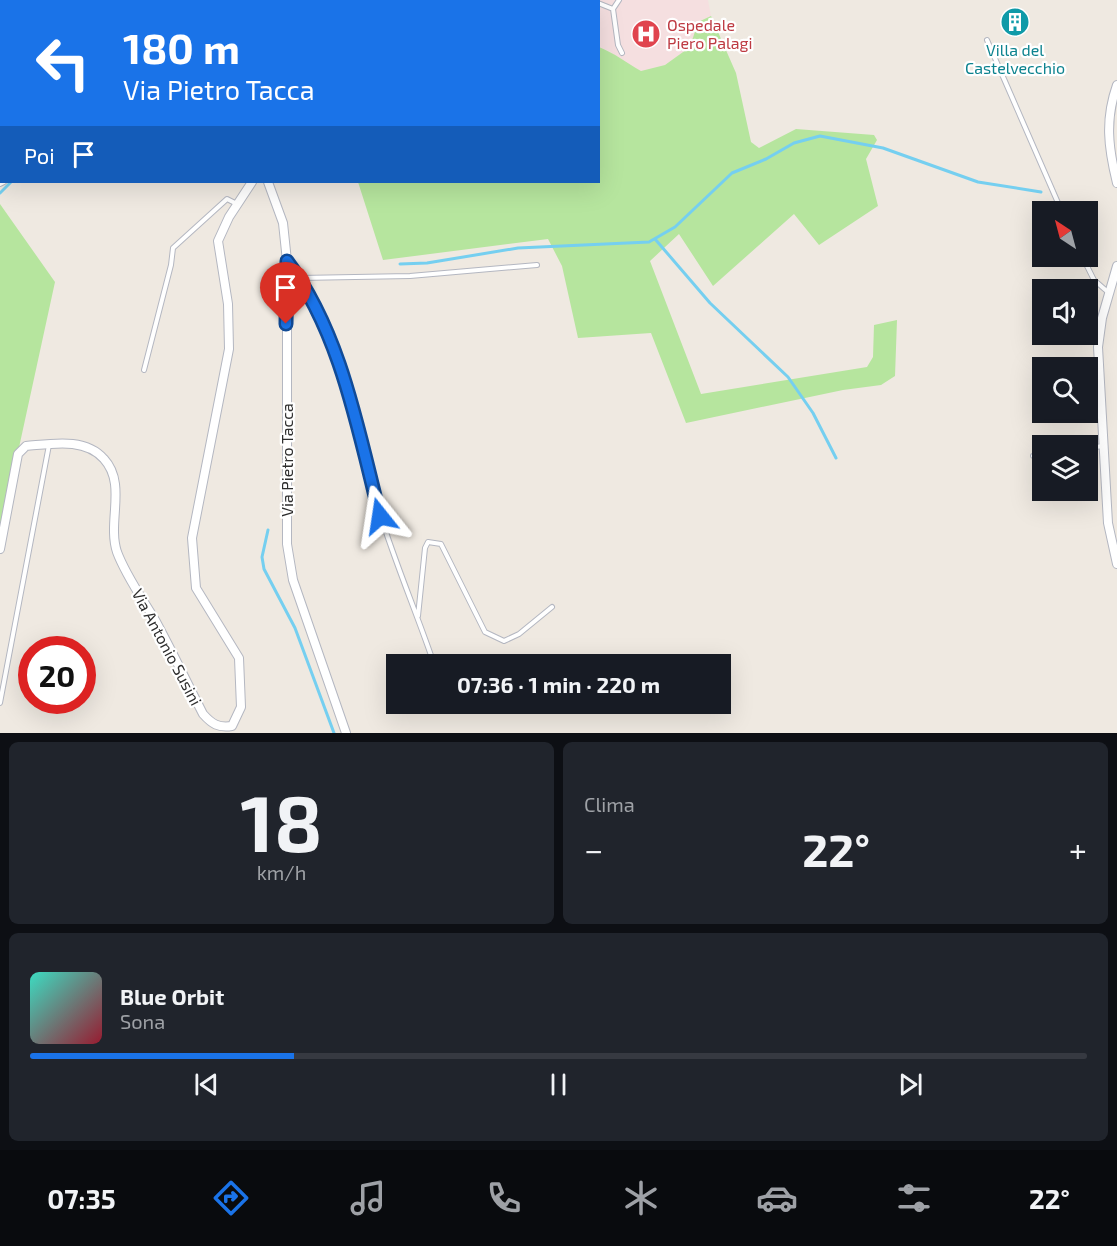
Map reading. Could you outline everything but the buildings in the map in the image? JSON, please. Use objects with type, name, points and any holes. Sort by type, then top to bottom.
[{"type":"street","points":[[1117,85],[1109,107],[1108,123],[1108,146],[1117,183]]},
{"type":"street","name":"Via Antonio Susini","points":[[0,549],[18,454],[26,446],[69,443],[92,450],[104,458],[113,471],[116,493],[113,530],[117,552],[203,714],[212,724],[222,727],[232,726],[241,707],[239,658],[196,588],[192,538],[230,349],[227,295],[218,241],[251,183]]},
{"type":"street","name":"Via Pietro Tacca","points":[[268,183],[283,223],[287,261],[287,544],[293,580],[346,733]]},
{"type":"street","points":[[1117,266],[1099,334],[1108,523],[1117,564]]},
{"type":"lane","points":[[619,0],[613,9],[618,45],[622,53]]},
{"type":"lane","points":[[600,3],[613,9]]},
{"type":"lane","points":[[987,40],[1057,201]]},
{"type":"lane","points":[[144,370],[171,265],[173,248],[227,199],[238,205]]},
{"type":"lane","points":[[287,261],[299,278],[319,316],[343,377],[380,516],[431,654]]},
{"type":"lane","points":[[299,278],[410,276],[537,265]]},
{"type":"lane","points":[[1088,267],[1094,280],[1109,293]]},
{"type":"lane","points":[[0,703],[50,445]]},
{"type":"lane","points":[[1098,447],[1104,446]]},
{"type":"lane","points":[[418,616],[425,548],[428,542],[434,541],[441,544],[485,632],[504,640],[519,634],[552,607]]},
{"type":"shaded area","name":"Ospedale Piero Palagi","points":[[600,0],[708,0],[711,16],[698,22],[691,47],[665,65],[641,71],[614,57],[611,52],[600,47]]},
{"type":"green space","points":[[711,16],[736,73],[751,142],[759,148],[796,129],[874,135],[877,140],[866,159],[878,206],[819,245],[794,214],[713,286],[679,234],[650,261],[701,394],[867,367],[873,357],[874,325],[897,320],[895,376],[881,385],[843,390],[686,423],[651,333],[578,338],[562,266],[548,239],[383,260],[358,183],[600,183],[600,48],[641,71],[665,65],[690,47],[698,22]]},
{"type":"green space","points":[[0,204],[55,282],[0,535]]},
{"type":"waterway","points":[[400,264],[427,263],[518,248],[649,242],[675,227],[732,173],[766,159],[794,143],[820,136],[883,148],[978,182],[1041,192]]},
{"type":"waterway","points":[[0,193],[10,183]]},
{"type":"waterway","points":[[655,239],[710,303],[788,377],[813,413],[836,458]]},
{"type":"waterway","points":[[268,530],[262,557],[264,569],[295,628],[334,733]]},
{"type":"place","name":"Villa del Castelvecchio","points":[[1015,22]]},
{"type":"place","name":"Ospedale Piero Palagi","points":[[646,34]]},
{"type":"route","points":[[286,324],[287,261],[299,278],[329,338],[343,377],[380,516]]}]
